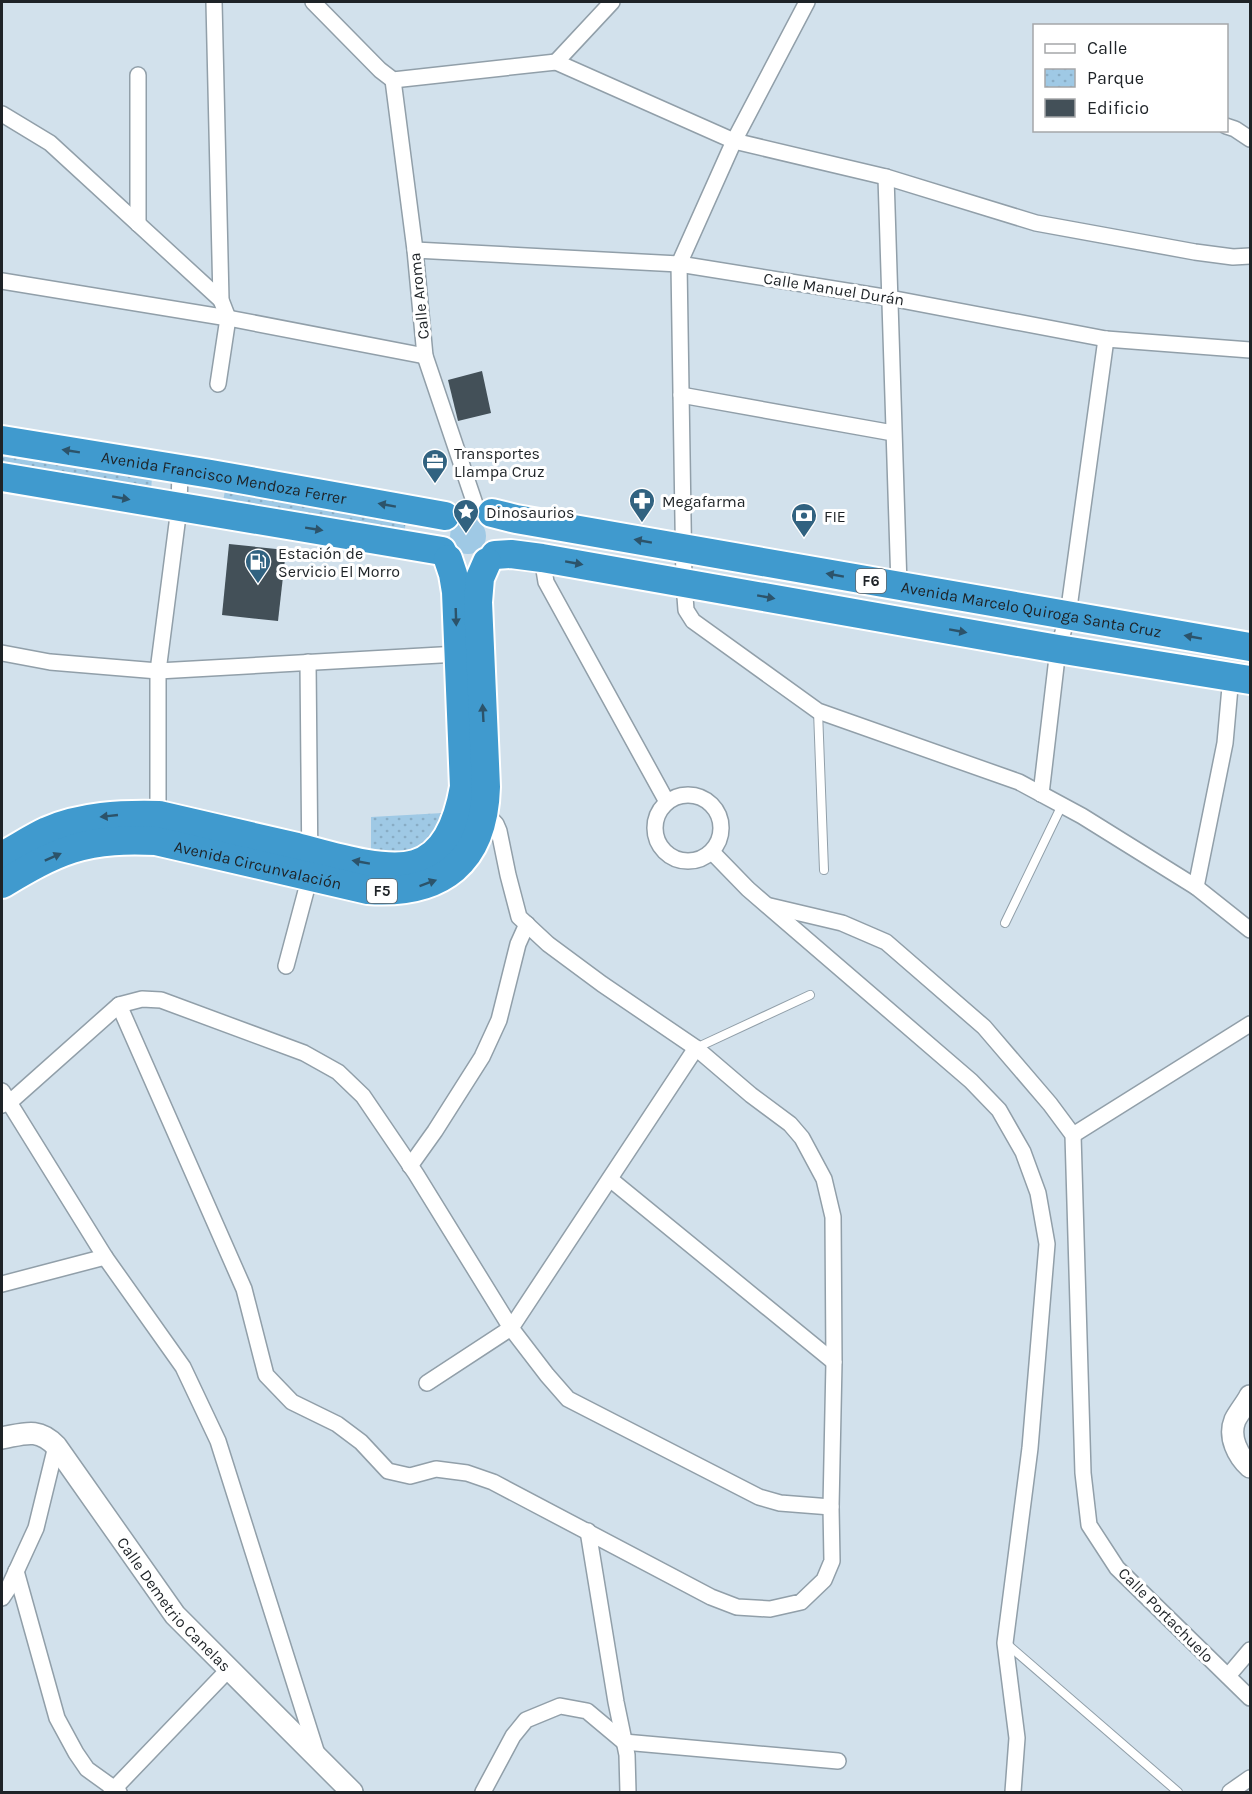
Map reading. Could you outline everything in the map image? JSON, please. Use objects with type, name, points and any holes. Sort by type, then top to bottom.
[{"type":"highway","name":"Avenida Francisco Mendoza Ferrer","points":[[2,440],[445,516]]},
{"type":"highway","points":[[2,477],[445,555],[457,565],[467,567],[477,566],[491,558]]},
{"type":"highway","points":[[445,516],[459,506],[484,509]]},
{"type":"highway","name":"Avenida Marcelo Quiroga Santa Cruz","points":[[484,509],[516,519],[1251,647]]},
{"type":"highway","name":"F5","points":[[484,509],[497,520],[501,528],[499,547],[491,558]]},
{"type":"highway","name":"F5","points":[[445,516],[438,533],[438,542],[445,555]]},
{"type":"highway","name":"Avenida Marcelo Quiroga Santa Cruz","points":[[491,558],[512,554],[542,558],[1058,649],[1241,678]]},
{"type":"highway","name":"Avenida Circunvalación","points":[[445,555],[453,574],[456,592],[458,654],[478,795]]},
{"type":"highway","name":"Avenida Circunvalación","points":[[478,795],[478,602],[480,578],[491,558]]},
{"type":"highway","name":"Avenida Circunvalación","points":[[2,856],[48,831],[71,823],[128,814],[157,828],[309,863],[362,862],[386,866],[415,864],[435,852],[447,837],[461,806],[478,795]]},
{"type":"highway","name":"Avenida Circunvalación","points":[[2,884],[72,849],[102,842],[125,840],[157,828]]},
{"type":"street","points":[[214,2],[221,300],[228,318],[218,384]]},
{"type":"street","points":[[313,2],[393,81],[556,62],[734,141],[886,177],[1036,223],[1205,253],[1233,257],[1251,256]]},
{"type":"street","points":[[556,62],[612,2]]},
{"type":"street","points":[[807,2],[734,141],[679,264],[686,610],[693,621],[818,711],[1019,782],[1082,816],[1196,888],[1251,930]]},
{"type":"street","points":[[138,75],[138,224]]},
{"type":"street","name":"Calle Aroma","points":[[393,81],[415,250],[425,356],[484,509]]},
{"type":"street","points":[[2,114],[50,143],[221,300]]},
{"type":"street","points":[[1228,126],[1251,139]]},
{"type":"street","points":[[886,177],[899,586]]},
{"type":"street","name":"Calle Manuel Durán","points":[[415,250],[679,264],[890,298],[1106,339],[1251,350]]},
{"type":"street","points":[[2,281],[228,318],[425,356]]},
{"type":"street","points":[[1041,794],[1058,649],[1068,615],[1106,339]]},
{"type":"street","points":[[681,395],[893,433]]},
{"type":"street","points":[[157,828],[158,671],[179,508],[180,470]]},
{"type":"street","points":[[542,558],[546,582],[667,802]]},
{"type":"street","points":[[2,653],[50,662],[158,671],[458,654]]},
{"type":"street","points":[[286,966],[309,863],[308,662]]},
{"type":"street","points":[[1196,888],[1225,743],[1241,678]]},
{"type":"street","points":[[688,794],[700,796],[709,801],[717,810],[722,832],[719,843],[712,852],[693,861],[682,861],[663,850],[655,831],[660,810],[667,802],[677,796],[688,794]]},
{"type":"street","points":[[119,1005],[244,1289],[266,1375],[292,1402],[337,1424],[361,1442],[388,1471],[410,1476],[436,1469],[467,1473],[493,1482],[711,1597],[737,1607],[770,1610],[801,1602],[824,1580],[832,1562],[833,1216],[824,1179],[802,1138],[790,1124],[751,1095],[696,1048],[548,944],[519,916],[499,831],[478,795]]},
{"type":"street","points":[[712,852],[748,889],[971,1081],[999,1110],[1023,1152],[1038,1193],[1047,1244],[1030,1448],[1005,1642],[1017,1738],[1013,1792]]},
{"type":"street","points":[[767,905],[842,923],[886,942],[984,1027],[1050,1104],[1073,1135],[1251,1023]]},
{"type":"street","points":[[410,1166],[482,1057],[499,1020],[518,944],[527,924]]},
{"type":"street","points":[[319,1760],[218,1442],[183,1366],[105,1257],[4,1099],[119,1005],[142,999],[161,1000],[304,1053],[338,1072],[363,1096],[410,1166],[511,1328],[568,1399],[759,1497],[780,1503],[831,1507]]},
{"type":"street","points":[[426,1383],[511,1328],[696,1048]]},
{"type":"street","name":"Calle Portachuelo","points":[[1073,1135],[1083,1473],[1089,1525],[1117,1568],[1251,1698]]},
{"type":"street","points":[[610,1179],[834,1362]]},
{"type":"street","points":[[2,1284],[105,1257]]},
{"type":"street","points":[[1251,1396],[1234,1422],[1233,1444],[1251,1467]]},
{"type":"street","name":"Calle Demetrio Canelas","points":[[2,1438],[35,1432],[48,1438],[56,1446],[175,1615],[352,1792]]},
{"type":"street","points":[[2,1598],[36,1528],[56,1446]]},
{"type":"street","points":[[588,1531],[627,1755],[628,1792]]},
{"type":"street","points":[[16,1571],[57,1718],[87,1769],[115,1791],[228,1670]]},
{"type":"street","points":[[1228,1676],[1251,1650]]},
{"type":"street","points":[[483,1792],[513,1736],[526,1720],[560,1706],[586,1711],[624,1742],[838,1761]]},
{"type":"street","points":[[1230,1792],[1251,1778]]},
{"type":"lane","points":[[818,711],[824,870]]},
{"type":"lane","points":[[1005,923],[1062,805]]},
{"type":"lane","points":[[696,1048],[810,995]]},
{"type":"lane","points":[[1005,1642],[1178,1792]]},
{"type":"green space","points":[[2,452],[152,477],[151,491],[2,466]]},
{"type":"green space","points":[[225,490],[406,517],[405,529],[223,502]]},
{"type":"green space","points":[[468,518],[481,523],[486,536],[481,549],[468,554],[455,549],[450,536],[455,523]]},
{"type":"green space","points":[[443,813],[431,836],[415,848],[395,852],[371,852],[371,817]]},
{"type":"building","points":[[482,371],[491,413],[458,421],[448,380]]},
{"type":"building","points":[[229,544],[286,550],[278,621],[222,615]]},
{"type":"place","name":"Transportes Llampa Cruz","points":[[435,485]]},
{"type":"place","name":"Megafarma","points":[[642,524]]},
{"type":"place","name":"Dinosaurios","points":[[466,535]]},
{"type":"place","name":"FIE","points":[[804,539]]},
{"type":"place","name":"Estación de Servicio El Morro","points":[[258,585]]}]
